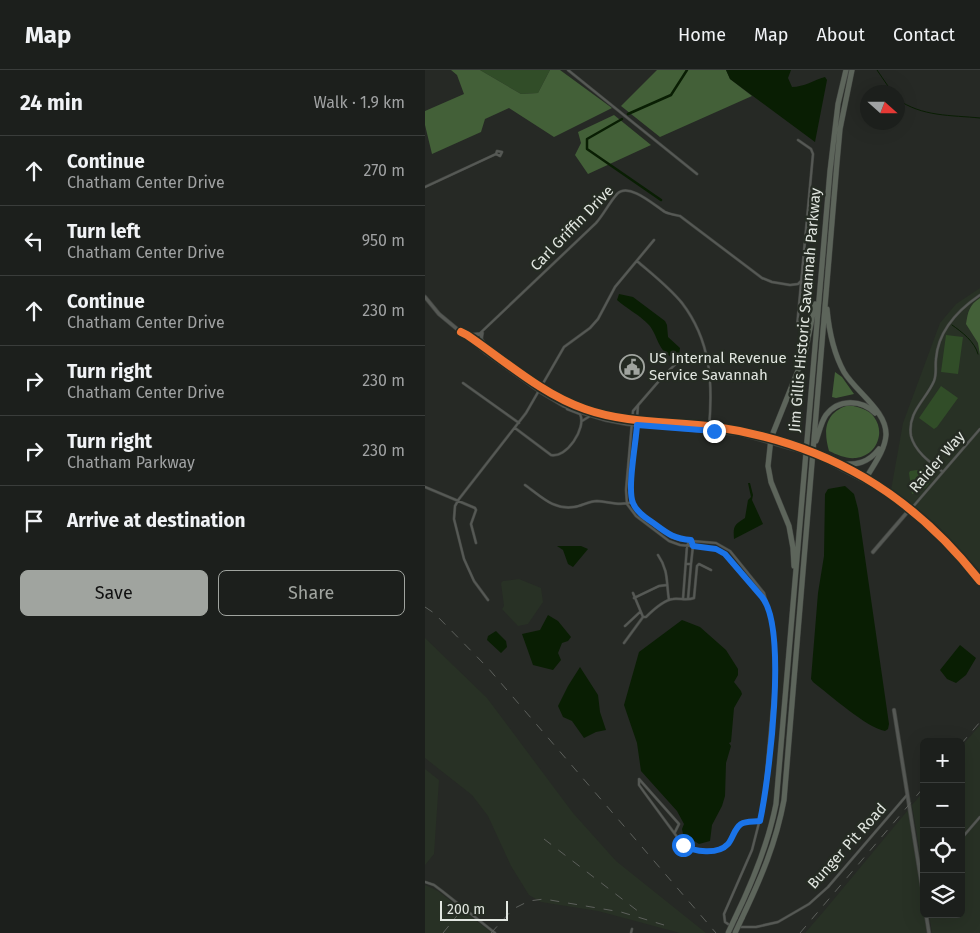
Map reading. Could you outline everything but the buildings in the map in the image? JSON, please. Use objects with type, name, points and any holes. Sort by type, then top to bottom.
[{"type":"highway","name":"Jim Gillis Historic Savannah Parkway","points":[[728,933],[756,875],[767,844],[777,804],[833,137],[845,70]]},
{"type":"highway","name":"Jim Gillis Historic Savannah Parkway","points":[[735,933],[770,855],[784,800],[840,128],[852,70]]},
{"type":"highway","points":[[795,589],[792,537],[769,476],[768,466],[771,440],[805,353],[820,284]]},
{"type":"highway","points":[[826,290],[829,330],[839,362],[852,384],[881,416],[885,428],[886,437],[883,447],[864,478]]},
{"type":"highway","points":[[813,449],[825,416],[835,407],[847,402],[853,402],[868,407],[878,416],[883,429],[883,436],[879,449],[864,478]]},
{"type":"highway","points":[[841,464],[854,465],[862,463],[874,456],[879,449]]},
{"type":"main road","points":[[425,297],[439,314],[461,332],[539,392],[561,404],[590,416],[631,424],[709,429]]},
{"type":"main road","points":[[461,332],[473,336],[482,333],[483,342],[491,351]]},
{"type":"main road","points":[[467,335],[473,341],[491,351],[542,387],[563,400],[586,410],[631,420],[709,429],[771,440],[822,458],[864,478]]},
{"type":"main road","points":[[822,458],[841,464],[911,509],[948,542],[980,581]]},
{"type":"main road","points":[[873,552],[911,509]]},
{"type":"main road","points":[[894,710],[920,876]]},
{"type":"main road","points":[[927,918],[929,933]]},
{"type":"street","points":[[568,70],[697,174]]},
{"type":"street","points":[[797,327],[813,154],[811,149],[798,140]]},
{"type":"street","points":[[425,188],[496,154]]},
{"type":"street","name":"Carl Griffin Drive","points":[[473,341],[596,222],[607,210],[617,194],[625,190],[633,191],[666,213],[680,216],[762,278],[772,282],[790,284],[798,284],[802,280]]},
{"type":"street","points":[[488,600],[474,581],[464,558],[454,519],[455,506],[519,423],[564,347],[590,328],[598,319],[615,288],[654,240]]},
{"type":"street","points":[[637,261],[682,303],[697,327],[707,354],[711,374],[712,391],[709,429]]},
{"type":"street","points":[[943,472],[924,457],[914,444],[910,423],[914,412],[933,382],[937,371],[936,359],[938,349],[948,325],[962,309],[980,295]]},
{"type":"street","points":[[707,354],[692,356],[678,362],[633,411],[626,490],[627,504],[636,516],[662,537],[675,544],[716,549],[725,554],[768,604]]},
{"type":"street","points":[[463,383],[519,423]]},
{"type":"street","points":[[515,428],[551,455],[556,457],[562,455],[578,434],[582,421],[580,414],[565,408],[561,404]]},
{"type":"street","points":[[638,406],[631,490],[633,502],[640,512],[671,536],[680,540],[717,543],[726,548],[758,584],[764,593],[772,620],[776,665],[767,776],[760,821],[743,823],[735,831],[728,844],[722,848],[702,851],[688,848],[683,845],[639,785],[639,779],[679,824],[675,832]]},
{"type":"street","points":[[582,421],[590,416]]},
{"type":"street","name":"Raider Way","points":[[911,509],[980,429]]},
{"type":"street","points":[[525,485],[553,506],[563,508],[592,502],[627,504],[633,502]]},
{"type":"street","points":[[425,487],[458,500],[476,510],[471,524],[476,543]]},
{"type":"street","points":[[683,599],[687,546],[691,540]]},
{"type":"street","points":[[688,600],[693,546],[691,540]]},
{"type":"street","points":[[658,555],[668,576],[669,600]]},
{"type":"street","points":[[686,564],[691,564]]},
{"type":"street","points":[[625,643],[643,617],[646,617],[669,600],[688,600],[694,598],[697,566],[699,564],[711,570]]},
{"type":"street","points":[[634,598],[659,586],[667,585]]},
{"type":"street","points":[[633,593],[643,617]]},
{"type":"street","points":[[625,626],[640,612]]},
{"type":"street","name":"Bunger Pit Road","points":[[760,821],[748,862],[724,914],[725,922],[730,926],[762,926],[778,922],[809,904],[828,887],[907,795]]},
{"type":"street","points":[[965,834],[980,817]]},
{"type":"street","points":[[425,882],[442,891],[495,933]]},
{"type":"shaded area","points":[[451,70],[480,70],[521,94],[538,93],[550,70],[560,70],[612,108],[554,137],[509,108],[485,119],[481,132],[432,154],[425,125],[425,111],[464,94],[457,75]]},
{"type":"shaded area","points":[[480,70],[550,70],[538,93],[521,94]]},
{"type":"shaded area","points":[[657,70],[726,70],[730,79],[752,96],[660,137],[621,106]]},
{"type":"shaded area","points":[[726,70],[791,70],[788,78],[792,87],[805,85],[825,77],[827,80],[815,142],[730,79]]},
{"type":"shaded area","points":[[614,115],[651,145],[588,174],[575,155],[581,143],[578,132]]},
{"type":"shaded area","points":[[980,288],[980,571],[940,528],[891,490],[903,423],[940,323],[956,304]]},
{"type":"shaded area","points":[[619,294],[633,297],[665,321],[668,337],[680,348],[679,355],[672,357],[664,351],[649,325],[617,300]]},
{"type":"shaded area","points":[[980,298],[980,355],[978,343],[966,324],[967,316],[973,303]]},
{"type":"shaded area","points":[[946,335],[963,337],[958,374],[941,372]]},
{"type":"shaded area","points":[[835,372],[842,377],[854,394],[836,398],[832,397]]},
{"type":"shaded area","points":[[941,386],[958,398],[934,429],[919,418]]},
{"type":"shaded area","points":[[849,405],[872,414],[879,430],[879,436],[874,448],[869,453],[856,458],[845,457],[829,451],[826,436],[826,429],[831,417],[841,408]]},
{"type":"shaded area","points":[[930,468],[931,478],[928,485],[912,494],[910,471]]},
{"type":"shaded area","points":[[748,483],[750,483],[753,495],[752,500],[763,524],[734,539],[735,526],[745,518],[748,500],[751,497]]},
{"type":"shaded area","points":[[845,486],[854,494],[858,509],[889,724],[888,729],[885,731],[877,729],[859,718],[811,679],[818,593],[824,556],[825,494],[828,489]]},
{"type":"shaded area","points":[[557,546],[581,546],[588,549],[573,567],[568,564],[563,550]]},
{"type":"shaded area","points":[[519,579],[541,588],[543,602],[528,624],[518,626],[502,609],[504,606],[501,583],[503,581]]},
{"type":"shaded area","points":[[548,615],[558,621],[571,637],[568,641],[562,643],[558,653],[561,660],[553,670],[533,665],[522,634],[540,630]]},
{"type":"shaded area","points":[[682,620],[700,627],[726,650],[738,669],[738,675],[734,682],[742,694],[734,708],[731,742],[729,743],[731,746],[726,763],[725,796],[712,825],[710,841],[699,844],[683,834],[684,824],[677,811],[641,771],[637,743],[624,705],[639,652]]},
{"type":"shaded area","points":[[496,631],[506,641],[507,647],[501,653],[487,640],[488,636]]},
{"type":"shaded area","points":[[425,638],[487,698],[573,813],[616,861],[706,933],[680,933],[598,911],[541,902],[529,895],[511,866],[488,816],[472,795],[425,758]]},
{"type":"shaded area","points":[[960,645],[976,658],[966,675],[956,683],[947,679],[940,670]]},
{"type":"shaded area","points":[[580,667],[598,695],[600,712],[606,730],[596,732],[584,738],[572,721],[563,717],[558,706]]},
{"type":"shaded area","points":[[980,725],[980,933],[932,933],[930,918],[965,918],[965,742]]},
{"type":"shaded area","points":[[425,769],[439,780],[434,854],[425,865]]},
{"type":"shaded area","points":[[920,796],[920,854],[912,805]]},
{"type":"shaded area","points":[[908,810],[920,888],[920,918],[925,918],[927,933],[805,933]]},
{"type":"shaded area","points":[[425,885],[438,891],[492,933],[425,933]]},
{"type":"waterway","points":[[628,114],[671,95],[687,70]]},
{"type":"waterway","points":[[877,70],[887,85]]},
{"type":"waterway","points":[[905,104],[927,112],[980,118]]},
{"type":"waterway","points":[[622,119],[587,139],[587,149],[661,200]]},
{"type":"waterway","points":[[952,325],[971,341],[978,354]]},
{"type":"railway","points":[[425,607],[434,613],[488,668],[716,933]]},
{"type":"railway","points":[[965,739],[980,722]]},
{"type":"railway","points":[[800,933],[920,792]]},
{"type":"railway","points":[[544,839],[643,915]]},
{"type":"railway","points":[[491,933],[513,909],[529,901],[544,899],[621,912],[664,925]]},
{"type":"railway","points":[[443,933],[460,912]]},
{"type":"cycle path","points":[[461,332],[539,386],[569,403],[585,409],[617,417],[716,427],[756,435],[795,446],[830,460],[864,477],[896,498],[926,522],[954,550],[980,581]]},
{"type":"place","name":"US Internal Revenue Service Savannah","points":[[632,367]]},
{"type":"route","points":[[683,845],[702,851],[716,850],[728,844],[735,831],[743,823],[760,821],[768,767],[776,674],[774,635],[768,604],[720,550],[693,546],[691,540],[676,539],[640,512],[633,502],[631,490],[637,425],[714,431]]}]
